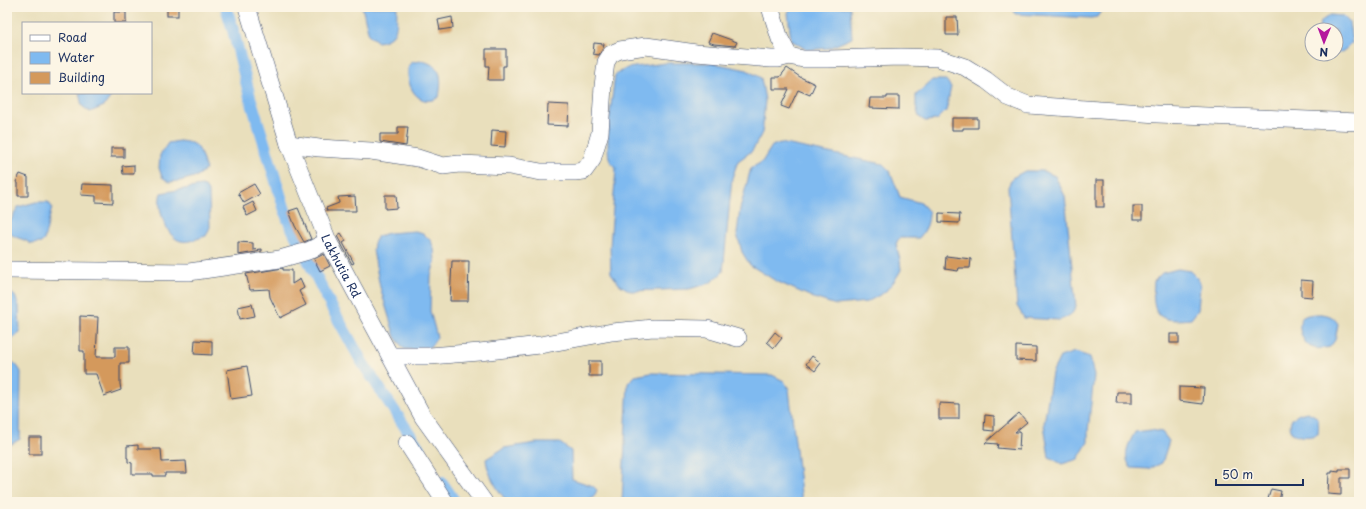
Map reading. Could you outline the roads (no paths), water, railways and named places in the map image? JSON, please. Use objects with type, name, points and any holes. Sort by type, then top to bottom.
[{"type":"street","name":"Lakhutia Rd","points":[[247,7],[289,144],[328,241],[423,417],[484,502]]},
{"type":"street","points":[[770,7],[780,39],[789,56]]},
{"type":"street","points":[[289,144],[320,148],[371,151],[418,158],[443,166],[459,164],[509,166],[541,172],[584,171],[592,160],[600,133],[606,62],[610,54],[620,50],[646,46],[696,53],[771,59],[789,56],[803,59],[901,56],[938,58],[964,68],[986,80],[1008,97],[1028,105],[1157,114],[1359,122]]},
{"type":"street","points":[[7,270],[189,272],[280,259],[308,251],[328,241]]},
{"type":"street","points":[[390,356],[430,356],[480,352],[540,345],[612,332],[653,328],[707,329],[738,338]]},
{"type":"street","points":[[407,443],[445,502]]},
{"type":"water","points":[[362,7],[397,7],[396,25],[393,34],[385,40],[378,42],[369,35]]},
{"type":"water","points":[[791,7],[850,7],[852,38],[829,48],[807,50],[791,40],[788,13]]},
{"type":"water","points":[[1013,7],[1104,7],[1097,17],[1091,18],[1015,14]]},
{"type":"water","points":[[1330,15],[1343,16],[1349,22],[1352,43],[1344,50],[1344,22],[1320,22]]},
{"type":"water","points":[[422,61],[434,66],[440,74],[441,84],[439,97],[431,100],[419,98],[414,93],[409,80],[409,65],[413,62]]},
{"type":"water","points":[[666,63],[713,63],[747,70],[761,78],[765,100],[762,133],[752,151],[738,161],[732,178],[723,272],[710,283],[689,289],[630,291],[619,284],[611,273],[610,247],[616,168],[610,161],[608,144],[615,75],[627,68]]},
{"type":"water","points":[[932,80],[946,80],[951,87],[946,111],[937,120],[925,121],[919,117],[916,106],[916,95]]},
{"type":"water","points":[[79,94],[112,94],[104,106],[90,112],[82,106]]},
{"type":"water","points":[[179,141],[187,142],[196,146],[200,152],[206,169],[198,176],[180,181],[169,182],[162,177],[159,168],[160,155],[168,143]]},
{"type":"water","points":[[780,143],[883,164],[890,171],[900,197],[921,203],[929,212],[927,226],[919,238],[899,238],[896,244],[901,270],[885,292],[867,302],[836,305],[814,298],[776,281],[750,265],[742,252],[737,234],[740,209],[751,168],[762,162],[772,146]]},
{"type":"water","points":[[1025,171],[1043,171],[1055,176],[1065,196],[1076,307],[1071,315],[1060,320],[1024,318],[1017,306],[1008,187],[1012,178]]},
{"type":"water","points":[[201,186],[205,187],[209,193],[210,227],[206,236],[190,241],[181,241],[176,239],[167,228],[161,213],[161,193]]},
{"type":"water","points":[[36,202],[48,202],[52,207],[44,240],[41,243],[31,244],[9,232],[9,224],[18,207]]},
{"type":"water","points":[[415,231],[423,233],[431,241],[434,249],[435,261],[431,276],[430,311],[437,337],[431,346],[419,350],[404,349],[395,337],[380,287],[373,250],[374,243],[378,236],[389,233]]},
{"type":"water","points":[[1178,269],[1190,271],[1198,279],[1200,286],[1198,310],[1191,319],[1170,319],[1158,314],[1155,309],[1154,281],[1162,273]]},
{"type":"water","points":[[7,290],[15,296],[19,306],[20,332],[7,344]]},
{"type":"water","points":[[1321,314],[1331,317],[1338,324],[1335,340],[1330,347],[1311,347],[1305,342],[1301,334],[1301,320],[1305,316]]},
{"type":"water","points":[[1075,352],[1090,357],[1094,376],[1088,442],[1078,459],[1062,464],[1049,457],[1044,424],[1052,373],[1060,357]]},
{"type":"water","points":[[7,361],[16,364],[21,372],[20,439],[10,445],[7,445]]},
{"type":"water","points":[[651,373],[772,375],[784,381],[789,389],[802,502],[622,502],[628,383],[635,376]]},
{"type":"water","points":[[1307,412],[1316,417],[1318,420],[1318,434],[1305,436],[1292,433],[1290,427],[1291,420],[1299,414]]},
{"type":"water","points":[[1151,430],[1162,432],[1169,441],[1162,463],[1149,469],[1131,468],[1126,454],[1132,437],[1135,432]]},
{"type":"water","points":[[536,443],[560,443],[571,451],[572,479],[593,486],[597,490],[593,498],[582,502],[508,502],[500,493],[494,482],[488,470],[486,459],[504,448]]},
{"type":"waterway","points":[[226,7],[250,97],[288,220],[332,308],[362,362],[419,448]]},
{"type":"waterway","points":[[442,483],[455,502]]}]
